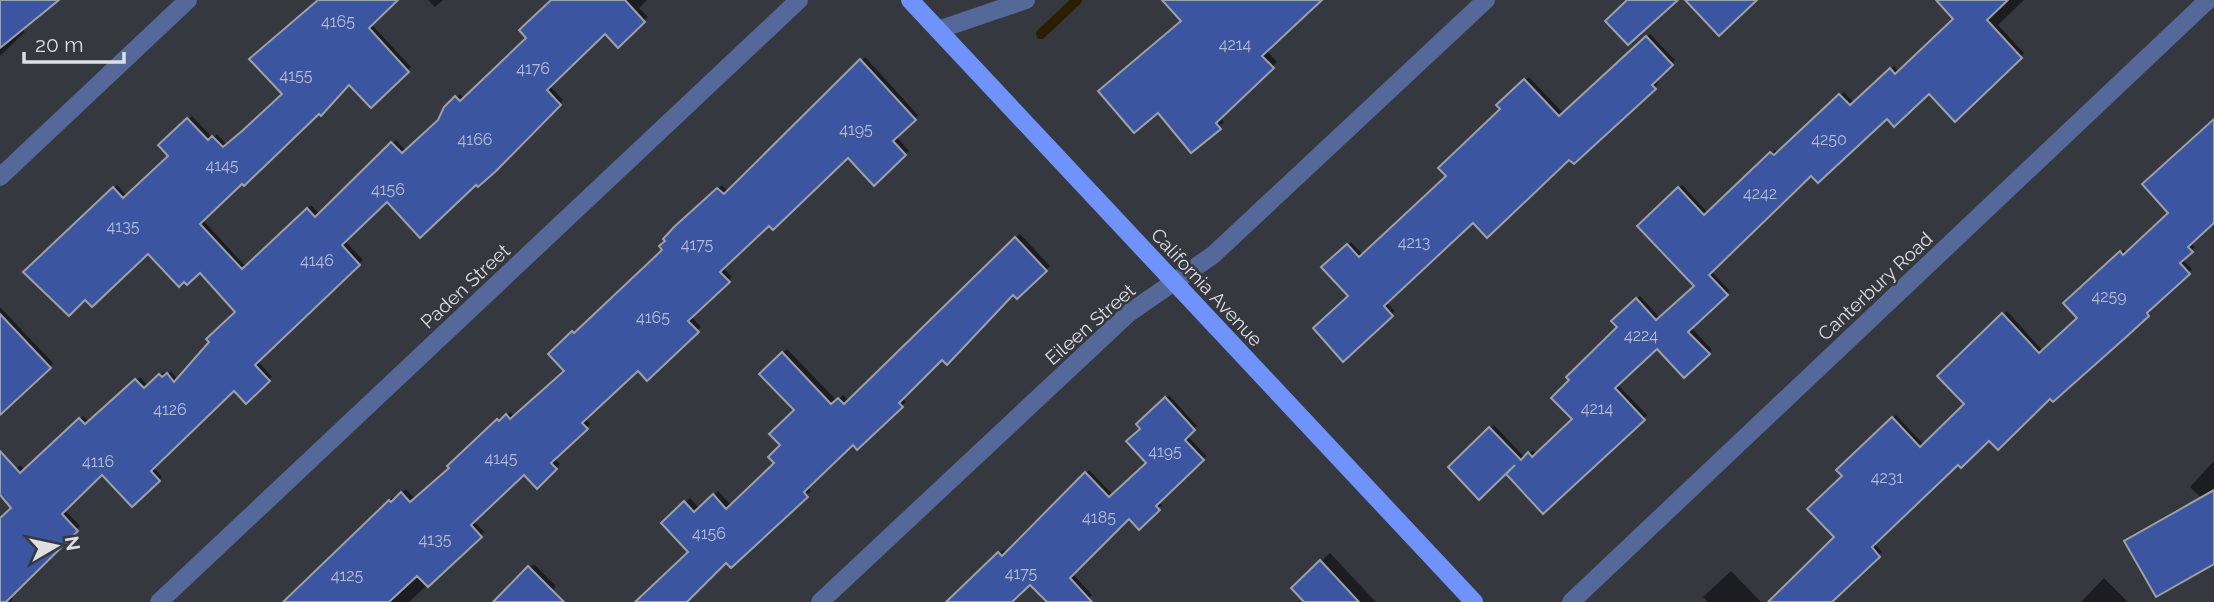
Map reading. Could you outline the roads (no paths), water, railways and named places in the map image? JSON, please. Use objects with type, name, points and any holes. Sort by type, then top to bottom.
[{"type":"main road","name":"California Avenue","points":[[910,0],[1474,602]]},
{"type":"street","points":[[0,177],[188,0]]},
{"type":"street","name":"Paden Street","points":[[159,602],[799,0]]},
{"type":"street","points":[[938,30],[1026,0]]},
{"type":"street","name":"Eileen Street","points":[[820,602],[1129,313],[1213,255],[1486,0]]},
{"type":"street","name":"Canterbury Road","points":[[1571,602],[2208,0]]},
{"type":"waterway","points":[[1041,34],[1077,0]]}]
